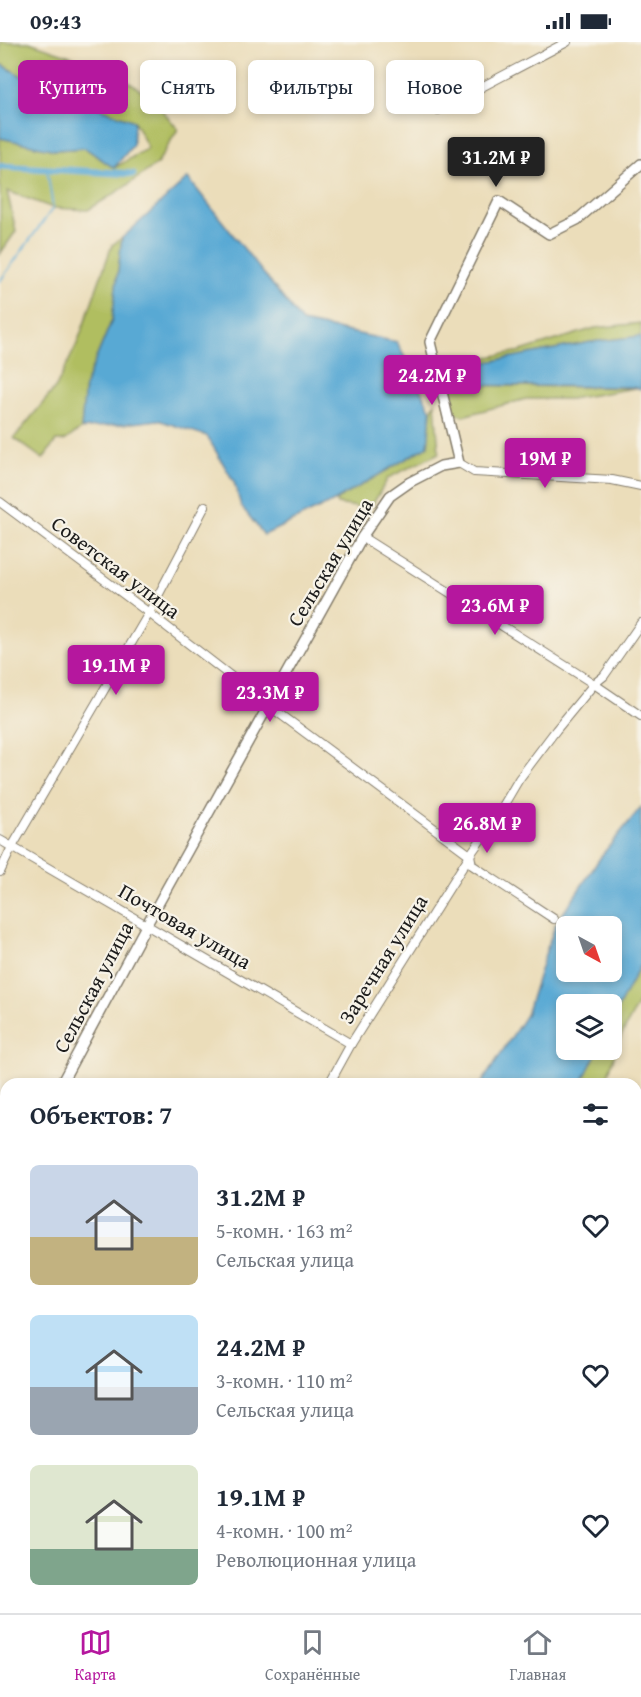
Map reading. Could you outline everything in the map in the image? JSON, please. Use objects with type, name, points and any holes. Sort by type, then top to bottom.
[{"type":"street","points":[[484,86],[567,42]]},
{"type":"street","points":[[641,164],[577,220],[549,234],[499,201],[430,342],[459,463],[474,472],[612,480],[641,486]]},
{"type":"street","name":"Сельская улица","points":[[64,1078],[362,537],[390,496],[410,482],[441,466],[459,463]]},
{"type":"street","name":"Советская улица","points":[[0,502],[470,855],[472,865],[554,918]]},
{"type":"street","points":[[0,872],[12,847],[149,614],[205,506]]},
{"type":"street","points":[[362,537],[641,716]]},
{"type":"street","name":"Заречная улица","points":[[332,1078],[351,1044],[519,779],[556,730],[594,684],[604,676],[641,623]]},
{"type":"street","name":"Почтовая улица","points":[[0,840],[351,1044]]},
{"type":"green space","points":[[0,42],[29,42],[82,60],[18,60],[18,74],[0,64]]},
{"type":"green space","points":[[128,82],[140,90],[140,114],[165,114],[178,129],[157,164],[88,210],[53,208],[7,191],[16,231],[0,254],[0,138],[55,150],[85,148],[114,168],[148,148],[134,121],[115,114],[128,114]]},
{"type":"green space","points":[[122,238],[112,320],[85,385],[81,429],[64,441],[56,441],[43,459],[14,438],[56,387],[77,344],[112,245]]},
{"type":"green space","points":[[641,323],[641,336],[591,342],[446,370],[448,385],[635,388],[570,399],[526,399],[463,416],[452,412],[441,364],[521,351],[595,328]]},
{"type":"green space","points":[[435,403],[439,453],[388,478],[370,509],[337,504],[336,500],[428,446],[431,411]]},
{"type":"green space","points":[[641,964],[641,998],[622,1034],[622,1001]]},
{"type":"green space","points":[[593,1060],[613,1060],[607,1078],[584,1078]]},
{"type":"water","points":[[0,64],[18,74],[18,114],[115,114],[134,121],[133,145],[114,168],[85,148],[55,150],[0,138]]},
{"type":"water","points":[[188,178],[302,322],[397,342],[431,411],[428,446],[336,500],[264,535],[241,506],[234,482],[207,436],[158,420],[81,429],[85,385],[112,320],[122,238]]},
{"type":"water","points":[[641,336],[641,389],[633,387],[448,385],[446,370],[591,342]]},
{"type":"water","points":[[641,807],[641,963],[622,1000],[622,994],[556,994],[556,1060],[593,1060],[584,1078],[485,1078],[526,1015],[556,924],[556,982],[622,982],[622,916],[561,916],[602,855]]},
{"type":"waterway","points":[[0,166],[133,174]]},
{"type":"waterway","points":[[0,281],[53,208],[47,169]]}]
